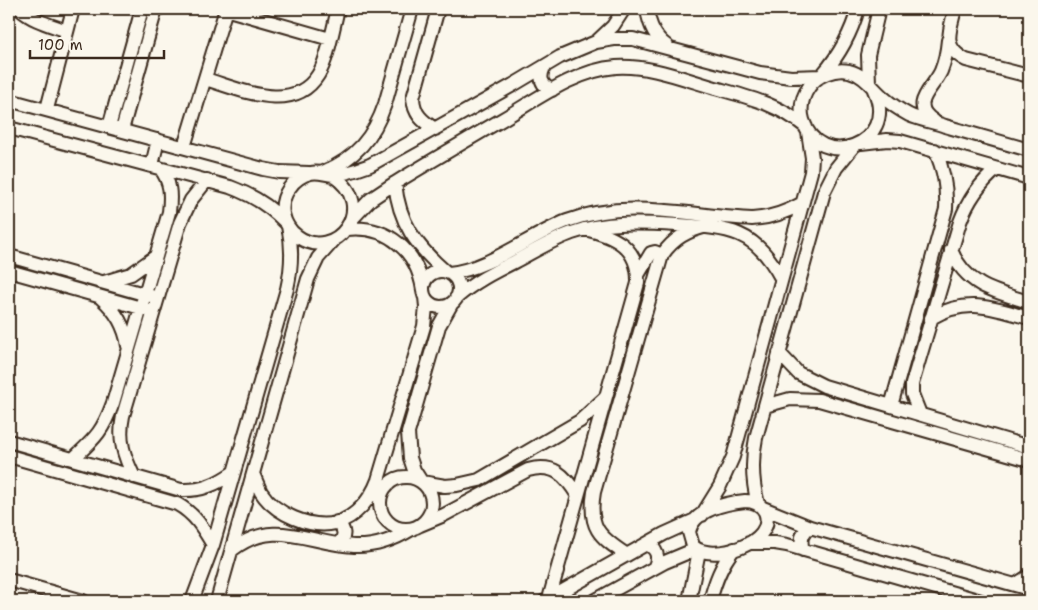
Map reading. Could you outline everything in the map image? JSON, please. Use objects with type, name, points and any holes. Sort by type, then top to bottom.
[{"type":"street","points":[[20,9],[36,20],[68,31]]},
{"type":"street","points":[[47,109],[73,9]]},
{"type":"street","points":[[115,128],[142,9]]},
{"type":"street","points":[[115,128],[156,9]]},
{"type":"street","points":[[184,147],[225,9],[330,39]]},
{"type":"street","points":[[205,79],[279,98],[291,96],[302,91],[311,84],[318,74],[338,9]]},
{"type":"street","points":[[322,174],[350,158],[362,147],[380,120],[412,9]]},
{"type":"street","points":[[435,129],[421,118],[414,105],[414,98],[438,9]]},
{"type":"street","points":[[596,42],[614,26],[624,9]]},
{"type":"street","points":[[647,9],[648,20],[653,32],[661,41],[672,48]]},
{"type":"street","points":[[697,550],[690,542],[689,532],[720,486],[733,456],[811,172],[811,144],[802,111],[802,102],[809,87],[822,75],[842,49],[858,9]]},
{"type":"street","points":[[594,601],[654,568],[697,550],[711,553],[734,549],[749,543],[762,534],[766,528],[767,521],[760,506],[753,481],[752,460],[756,438],[820,204],[829,179],[836,168],[857,145],[868,138],[877,123],[880,106],[872,86],[868,55],[879,9]]},
{"type":"street","points":[[936,123],[924,113],[922,102],[942,70],[955,9]]},
{"type":"street","points":[[948,37],[952,50],[966,60],[1029,76]]},
{"type":"street","points":[[192,601],[213,545],[287,289],[292,256],[287,224],[283,212],[283,202],[293,183],[301,177],[370,165],[560,57],[596,42],[632,39],[672,48],[760,73],[791,77],[822,75],[839,70],[856,73],[902,111],[912,116],[1029,150]]},
{"type":"street","points":[[544,67],[541,81],[552,90]]},
{"type":"street","points":[[217,601],[303,293],[312,269],[326,248],[371,199],[552,90],[582,75],[598,70],[614,67],[648,69],[765,102],[793,117],[819,142],[827,146],[844,148],[880,140],[900,141],[1029,178]]},
{"type":"street","points":[[513,85],[524,90],[526,102],[523,107]]},
{"type":"street","points":[[9,100],[263,169],[279,172],[322,174],[341,181],[350,193],[354,209],[349,224]]},
{"type":"street","points":[[9,128],[156,166],[246,192],[274,210],[294,233],[309,242],[318,243],[335,239]]},
{"type":"street","points":[[73,459],[97,436],[108,419],[170,201],[169,183],[156,166],[158,140]]},
{"type":"street","points":[[891,406],[946,209],[947,197],[944,173],[935,150]]},
{"type":"street","points":[[920,414],[912,394],[912,384],[953,244],[966,207],[974,192],[997,169]]},
{"type":"street","points":[[134,477],[121,444],[121,423],[185,211],[207,180]]},
{"type":"street","points":[[349,224],[386,234],[413,260],[422,279],[426,306],[424,326],[381,489],[380,503],[381,512],[393,526],[402,529],[416,527],[428,518],[432,509],[432,499],[429,489],[421,481],[410,458],[408,446],[410,421],[439,326],[459,287],[454,276],[420,247],[406,225],[396,197],[395,183]]},
{"type":"street","points":[[782,278],[767,255],[737,225],[655,210],[627,209],[598,213],[560,224],[472,268],[448,272],[440,271],[430,275],[424,284],[424,293],[434,305],[440,307],[454,300],[487,276],[558,238],[584,229],[621,223],[707,226],[737,225],[790,211],[802,202],[812,199],[820,204]]},
{"type":"street","points":[[627,555],[606,541],[599,532],[594,522],[592,510],[594,492],[662,255],[670,244],[681,235],[707,226]]},
{"type":"street","points":[[547,600],[637,290],[638,275],[631,253],[624,245],[612,238],[584,229]]},
{"type":"street","points":[[940,235],[950,234],[956,261],[964,272],[985,288],[1029,302]]},
{"type":"street","points":[[638,275],[651,253],[658,252],[662,255]]},
{"type":"street","points":[[9,256],[158,298]]},
{"type":"street","points":[[104,282],[131,274],[155,257]]},
{"type":"street","points":[[9,271],[154,312]]},
{"type":"street","points":[[287,289],[298,288],[303,293]]},
{"type":"street","points":[[993,308],[991,298],[998,293]]},
{"type":"street","points":[[99,296],[111,306],[120,319],[126,334],[129,350]]},
{"type":"street","points":[[931,318],[942,311],[968,305],[993,308],[1029,318]]},
{"type":"street","points":[[779,354],[798,372],[824,386],[1029,447]]},
{"type":"street","points":[[819,400],[820,392],[824,386]]},
{"type":"street","points":[[253,474],[262,492],[272,504],[284,513],[312,523],[327,524],[337,522],[354,513],[381,489],[402,477],[412,477],[445,486],[479,480],[580,422],[607,396]]},
{"type":"street","points":[[766,406],[790,400],[819,400],[1029,460]]},
{"type":"street","points":[[108,419],[114,425],[121,423]]},
{"type":"street","points":[[9,442],[181,490],[210,486],[234,472]]},
{"type":"street","points":[[9,456],[177,504],[199,522],[213,545]]},
{"type":"street","points":[[733,456],[742,462],[752,460]]},
{"type":"street","points":[[232,550],[252,537],[274,533],[354,546],[369,546],[384,542],[444,515],[528,470],[536,468],[544,468],[560,474],[567,480],[583,512],[592,510]]},
{"type":"street","points":[[177,504],[180,499],[181,490]]},
{"type":"street","points":[[547,600],[646,544],[719,506],[738,501],[752,501],[810,527],[1029,589]]},
{"type":"street","points":[[337,522],[341,525],[344,533],[342,541],[338,544]]},
{"type":"street","points":[[804,550],[803,534],[810,527]]},
{"type":"street","points":[[749,543],[775,543],[804,550],[981,601]]},
{"type":"street","points":[[646,544],[652,546],[658,556],[654,568]]},
{"type":"street","points":[[710,601],[720,571],[734,549]]},
{"type":"street","points":[[689,601],[697,550]]},
{"type":"street","points":[[1015,585],[1029,576]]},
{"type":"street","points":[[9,580],[83,601]]}]
